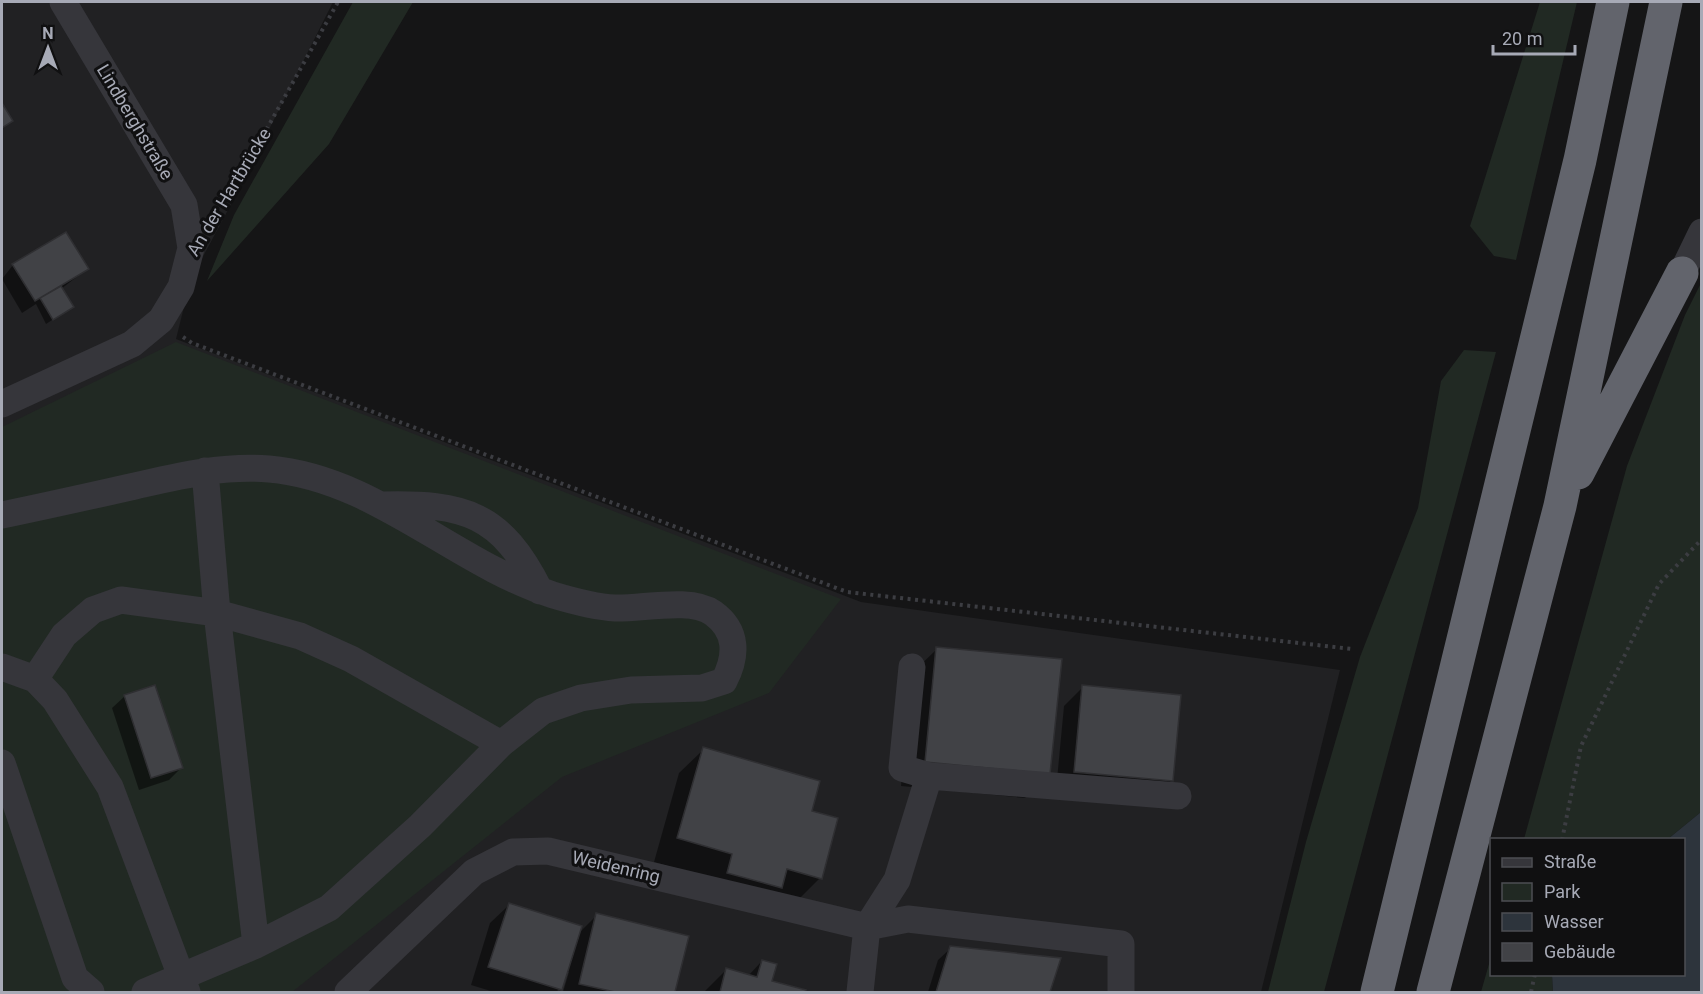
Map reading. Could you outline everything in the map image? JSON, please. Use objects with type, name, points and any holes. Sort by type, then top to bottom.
[{"type":"highway","points":[[1377,993],[1580,160],[1613,2]]},
{"type":"highway","points":[[1433,993],[1560,506],[1666,2]]},
{"type":"highway","points":[[1560,506],[1682,273]]},
{"type":"street","name":"Lindberghstraße","points":[[63,2],[184,206],[191,248]]},
{"type":"street","points":[[1682,273],[1701,232]]},
{"type":"street","name":"An der Hartbrücke","points":[[2,404],[132,344],[161,320],[181,287],[191,248]]},
{"type":"street","points":[[2,515],[205,471],[242,467],[314,476],[381,506],[479,561],[540,591],[577,603],[614,608],[690,605],[712,612],[726,625],[734,643],[734,663],[724,681],[702,688],[631,690],[581,698],[543,711],[501,744],[420,826],[329,908],[183,985],[145,993]]},
{"type":"street","points":[[205,471],[217,613],[256,945]]},
{"type":"street","points":[[381,506],[445,506],[477,516],[508,542],[530,570],[540,591]]},
{"type":"street","points":[[35,680],[64,635],[93,610],[121,600],[217,613],[300,636],[351,659],[501,744]]},
{"type":"street","points":[[2,667],[35,680],[55,700],[110,787],[183,985]]},
{"type":"street","points":[[912,667],[902,768],[929,776],[1178,796]]},
{"type":"street","points":[[2,763],[75,978],[91,993]]},
{"type":"street","points":[[860,993],[867,927],[897,880],[929,776]]},
{"type":"street","name":"Weidenring","points":[[348,993],[474,872],[513,852],[548,851],[867,927]]},
{"type":"street","points":[[867,927],[908,920],[1121,944],[1121,993]]},
{"type":"path","name":"An der Hartbrücke","points":[[191,248],[214,222],[338,2]]},
{"type":"path","points":[[161,320],[192,343],[847,592],[1352,649]]},
{"type":"path","points":[[1562,838],[1581,746],[1659,584],[1701,539]]},
{"type":"path","points":[[1531,993],[1535,976]]},
{"type":"shaded area","points":[[2,2],[333,2],[191,279],[176,339],[861,602],[1340,670],[1261,992],[2,992]]},
{"type":"green space","points":[[353,2],[413,2],[329,144],[207,281],[234,215]]},
{"type":"green space","points":[[1540,2],[1577,2],[1516,260],[1494,256],[1470,226]]},
{"type":"green space","points":[[1701,283],[1701,812],[1669,838],[1524,838],[1627,466],[1685,315]]},
{"type":"green space","points":[[176,342],[841,599],[769,693],[562,777],[292,992],[2,992],[2,427]]},
{"type":"green space","points":[[1464,350],[1496,352],[1324,992],[1268,992],[1306,842],[1360,657],[1418,508],[1441,381]]},
{"type":"green space","points":[[1490,960],[1490,976],[1552,976],[1553,992],[1481,992]]},
{"type":"water","points":[[1701,812],[1701,992],[1553,992],[1552,976],[1685,976],[1685,838],[1669,838]]},
{"type":"building","points":[[2,103],[13,121],[2,128]]},
{"type":"building","points":[[66,232],[89,269],[35,301],[12,264]]},
{"type":"building","points":[[61,286],[74,307],[53,320],[40,298]]},
{"type":"building","points":[[936,647],[1062,659],[1050,774],[925,762]]},
{"type":"building","points":[[155,685],[183,768],[151,778],[124,695]]},
{"type":"building","points":[[1082,685],[1181,695],[1173,781],[1074,772]]},
{"type":"building","points":[[703,747],[820,781],[812,811],[838,818],[822,879],[787,869],[782,888],[727,873],[732,854],[677,838]]},
{"type":"building","points":[[509,903],[582,926],[562,990],[488,967]]},
{"type":"building","points":[[596,913],[689,936],[675,992],[615,992],[579,984]]},
{"type":"building","points":[[950,946],[1061,958],[1050,992],[936,992]]},
{"type":"building","points":[[762,960],[777,964],[772,981],[806,990],[805,992],[720,992],[726,968],[757,977]]}]
